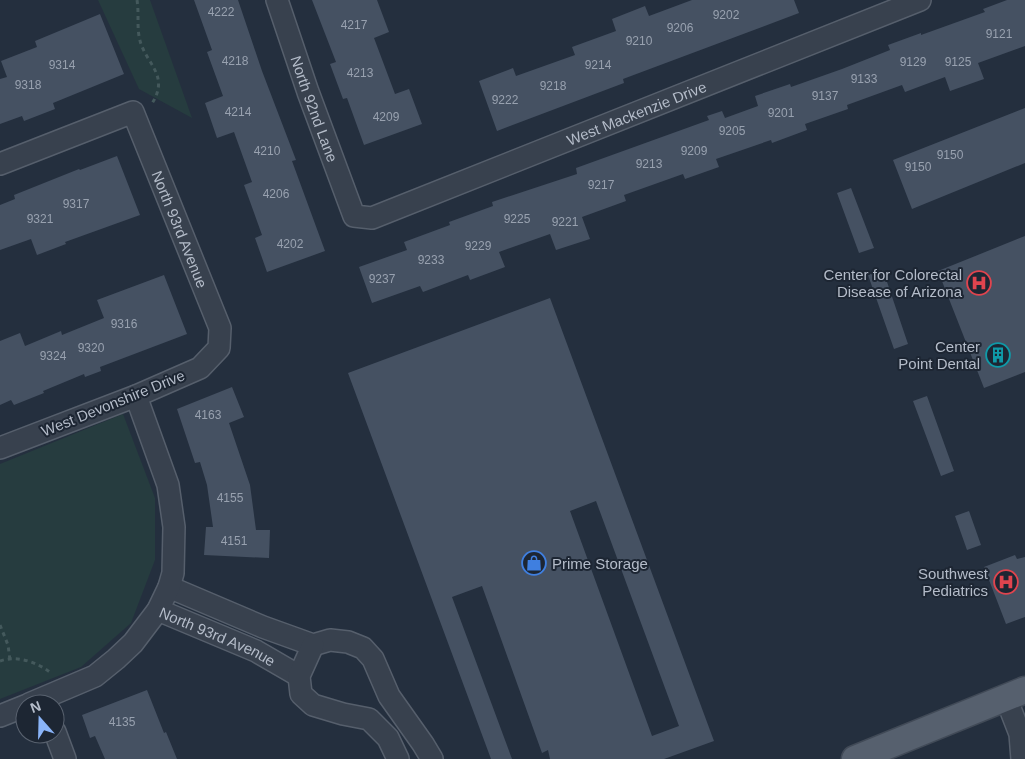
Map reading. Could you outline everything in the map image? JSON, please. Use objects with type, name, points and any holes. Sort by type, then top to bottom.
[{"type":"main road","points":[[855,759],[1015,694]]},
{"type":"street","name":"North 92nd Lane","points":[[277,0],[308,92],[354,216]]},
{"type":"street","name":"West Mackenzie Drive","points":[[354,216],[372,218],[920,0]]},
{"type":"street","points":[[0,164],[133,112]]},
{"type":"street","name":"North 93rd Avenue","points":[[133,112],[220,328],[218,348]]},
{"type":"street","name":"West Devonshire Drive","points":[[0,448],[136,396],[200,368],[218,348]]},
{"type":"street","name":"North 93rd Avenue","points":[[136,396],[168,485],[174,527],[173,573],[169,587],[158,610],[256,652],[298,676]]},
{"type":"street","name":"North 93rd Avenue","points":[[169,587],[263,628],[313,645],[330,640],[348,642],[363,648],[372,659],[389,696],[432,759]]},
{"type":"street","points":[[54,694],[95,676],[116,659],[133,642],[158,610]]},
{"type":"street","points":[[313,645],[298,676],[301,694],[313,705],[369,719],[388,738],[398,759]]},
{"type":"street","points":[[1015,694],[1023,736],[1022,759]]},
{"type":"street","points":[[0,716],[15,710]]},
{"type":"street","points":[[59,744],[65,759]]},
{"type":"path","points":[[133,112],[147,112],[154,101],[158,89],[156,71],[142,48],[138,35],[139,16],[137,0]]},
{"type":"path","points":[[0,625],[8,644],[10,660]]},
{"type":"path","points":[[0,661],[22,660],[45,668],[58,679],[63,690]]},
{"type":"green space","points":[[98,0],[150,0],[192,118],[139,89]]},
{"type":"green space","points":[[123,414],[155,498],[155,560],[131,623],[81,667],[0,699],[0,464]]},
{"type":"building","points":[[194,0],[238,0],[262,71],[296,160],[292,161],[325,251],[267,272],[255,238],[262,235],[244,185],[252,182],[234,132],[217,138],[205,103],[223,96],[207,52],[212,50]]},
{"type":"building","points":[[312,0],[377,0],[389,32],[374,38],[395,94],[409,89],[422,124],[364,145],[347,98],[343,99],[330,64],[336,62]]},
{"type":"building","points":[[692,0],[794,0],[799,13],[623,79],[624,83],[497,131],[479,81],[513,68],[516,76],[575,55],[572,47],[616,31],[612,19],[645,6],[649,16]]},
{"type":"building","points":[[1007,0],[1025,0],[1025,46],[978,63],[984,79],[950,91],[945,77],[905,92],[902,85],[847,105],[848,109],[805,124],[807,130],[772,143],[771,140],[716,159],[719,167],[685,179],[683,174],[624,195],[626,201],[582,217],[590,239],[556,250],[550,234],[499,252],[505,267],[470,280],[468,275],[423,292],[420,286],[372,303],[359,267],[407,250],[404,242],[450,225],[449,222],[493,206],[492,202],[577,174],[576,168],[709,120],[707,116],[722,111],[725,118],[758,106],[755,96],[790,84],[791,87],[842,69],[890,50],[888,45],[985,12],[983,9]]},
{"type":"building","points":[[100,14],[124,74],[53,103],[55,109],[24,121],[22,116],[0,124],[0,79],[7,77],[1,61],[37,47],[35,41]]},
{"type":"building","points":[[1025,108],[1025,163],[912,209],[893,160]]},
{"type":"building","points":[[117,156],[140,215],[65,242],[66,244],[37,255],[31,239],[0,250],[0,205],[15,199],[14,195]]},
{"type":"building","points":[[851,188],[874,248],[859,253],[837,193]]},
{"type":"building","points":[[1025,236],[1025,372],[984,388],[938,271]]},
{"type":"building","points":[[883,270],[908,344],[894,349],[868,275]]},
{"type":"building","points":[[164,275],[187,334],[100,367],[101,371],[85,377],[84,374],[14,405],[11,400],[0,405],[0,341],[20,333],[25,346],[61,331],[62,335],[104,318],[97,300]]},
{"type":"building","points":[[550,298],[714,741],[664,759],[550,759],[548,750],[542,753],[482,586],[452,597],[512,759],[491,759],[348,373]],"holes":[[[596,501],[679,726],[652,736],[570,511]]]},
{"type":"building","points":[[232,387],[244,417],[229,423],[250,485],[256,530],[270,530],[269,558],[204,555],[206,527],[213,527],[207,485],[200,462],[195,463],[177,409]]},
{"type":"building","points":[[927,396],[954,471],[941,476],[913,401]]},
{"type":"building","points":[[969,511],[981,545],[967,550],[955,516]]},
{"type":"building","points":[[1015,555],[1017,559],[1025,557],[1025,617],[1006,624],[984,567]]},
{"type":"building","points":[[147,690],[164,733],[166,732],[177,759],[105,759],[95,736],[90,738],[82,715]]},
{"type":"place","name":"Center for Colorectal Disease of Arizona","points":[[979,283]]},
{"type":"place","name":"Center Point Dental","points":[[998,355]]},
{"type":"place","name":"Prime Storage","points":[[534,563]]},
{"type":"place","name":"Southwest Pediatrics","points":[[1006,582]]}]
